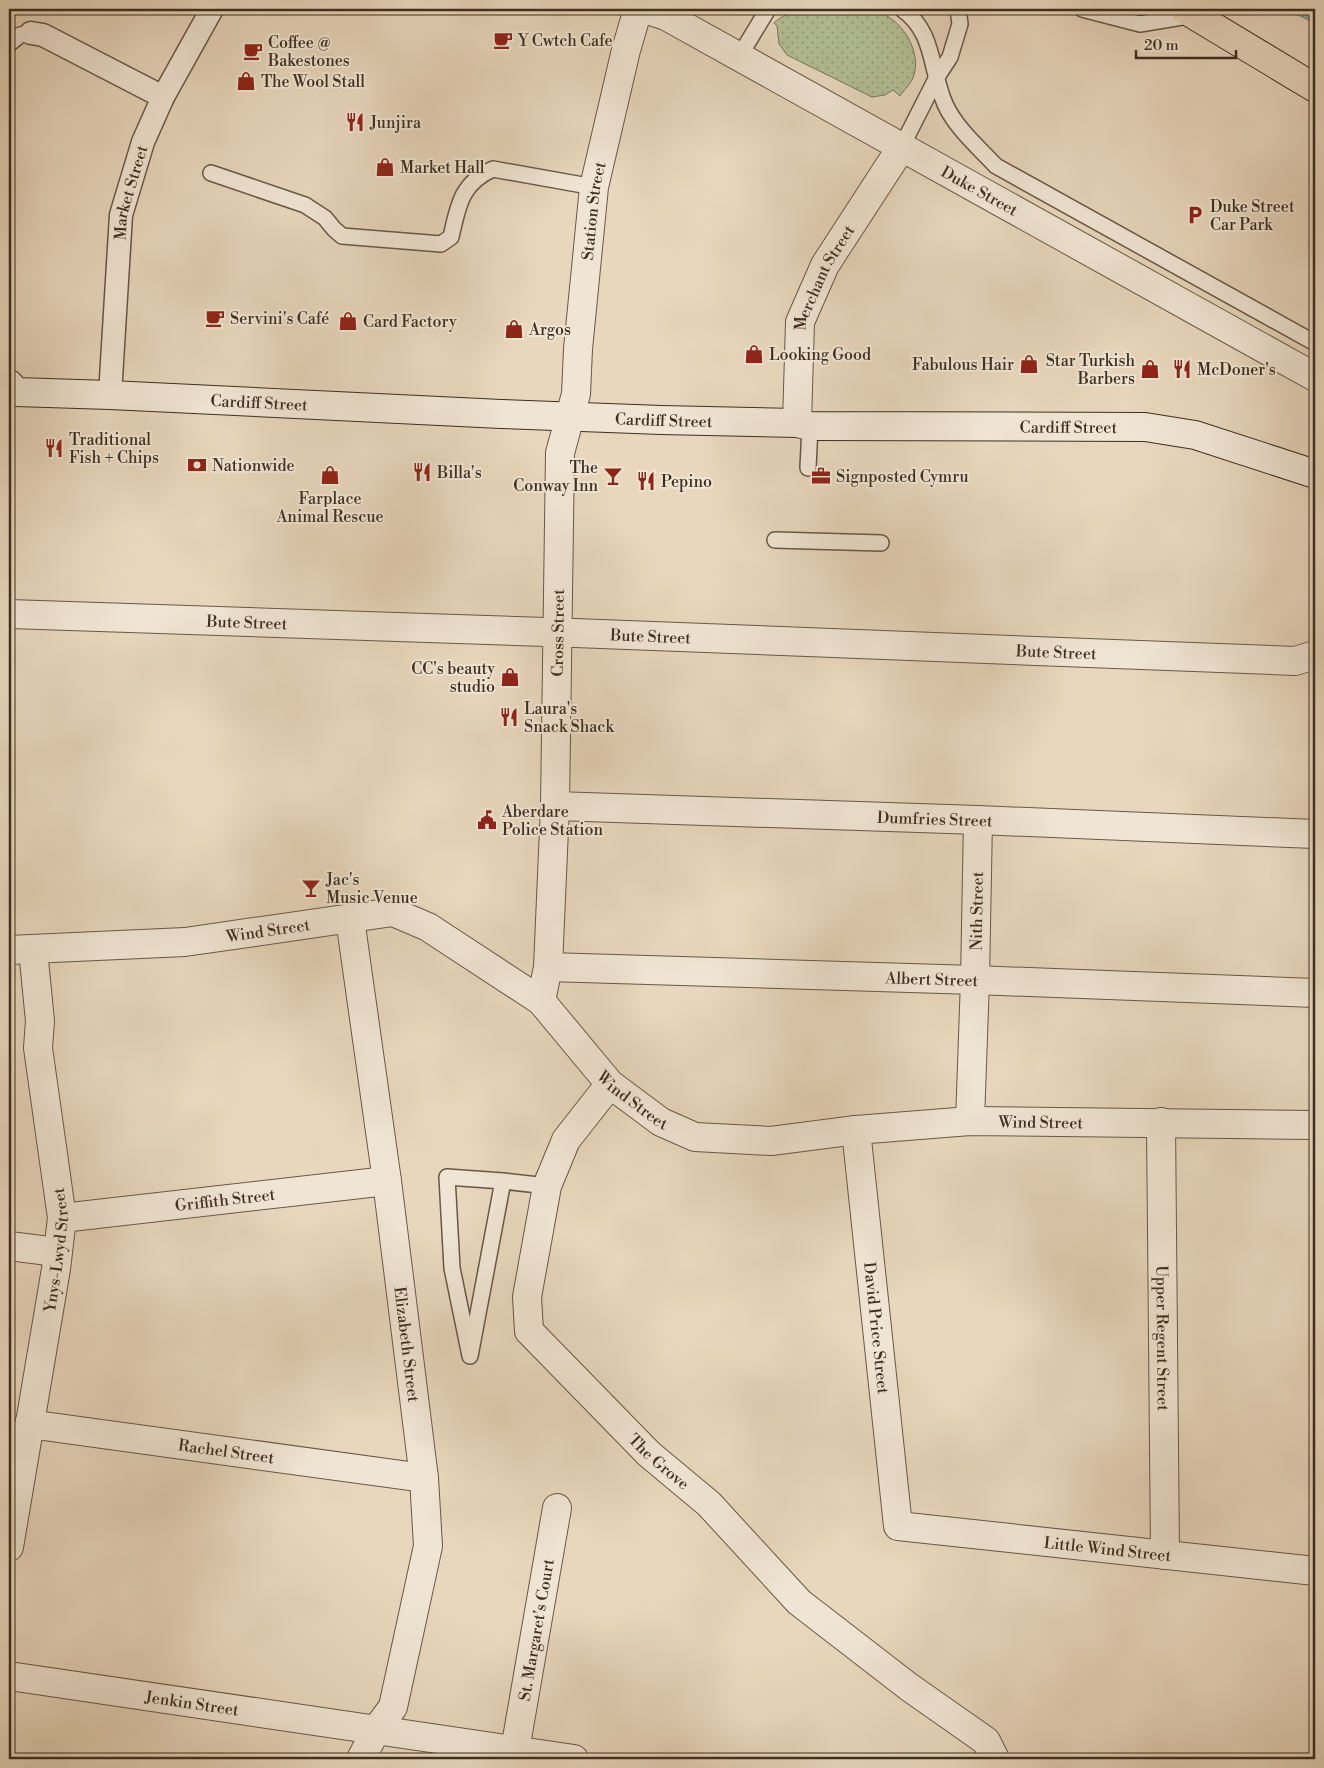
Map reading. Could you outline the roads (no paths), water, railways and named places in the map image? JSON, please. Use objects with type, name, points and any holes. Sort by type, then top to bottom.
[{"type":"main road","points":[[1189,12],[1315,88]]},
{"type":"street","name":"Market Street","points":[[110,395],[121,215],[143,142],[163,97],[212,9]]},
{"type":"street","name":"Station Street","points":[[570,417],[576,394],[578,349],[594,187],[626,50],[638,9]]},
{"type":"street","name":"Duke Street","points":[[644,9],[666,16],[1315,377]]},
{"type":"street","points":[[31,32],[43,35],[163,97]]},
{"type":"street","name":"Merchant Street","points":[[804,424],[800,322],[825,265],[902,148]]},
{"type":"street","name":"Cardiff Street","points":[[11,392],[570,417],[804,424],[1145,427],[1195,435],[1315,474]]},
{"type":"street","name":"Cross Street","points":[[541,1001],[548,967],[555,806],[560,453],[570,417]]},
{"type":"street","name":"Bute Street","points":[[9,614],[1308,660]]},
{"type":"street","name":"Dumfries Street","points":[[555,806],[978,820],[1315,834]]},
{"type":"street","name":"Nith Street","points":[[970,1121],[978,820]]},
{"type":"street","name":"Wind Street","points":[[21,950],[185,942],[393,912],[428,927],[541,1001],[610,1084],[661,1122],[695,1137],[771,1141],[856,1130],[970,1121],[1315,1125]]},
{"type":"street","name":"Elizabeth Street","points":[[350,919],[424,1478],[428,1546],[393,1707],[376,1730],[361,1759]]},
{"type":"street","name":"Ynys-Lwyd Street","points":[[9,1547],[56,1270],[62,1218],[38,1048],[40,1021],[21,950]]},
{"type":"street","name":"Albert Street","points":[[548,967],[975,980],[1315,994]]},
{"type":"street","name":"The Grove","points":[[610,1084],[566,1140],[547,1186],[527,1297],[529,1331],[649,1454],[709,1504],[798,1602],[909,1687],[986,1741],[995,1759]]},
{"type":"street","name":"Upper Regent Street","points":[[1161,1122],[1165,1555]]},
{"type":"street","name":"David Price Street","points":[[856,1130],[898,1526]]},
{"type":"street","name":"Griffith Street","points":[[62,1218],[386,1181]]},
{"type":"street","points":[[9,1246],[57,1252]]},
{"type":"street","name":"Rachel Street","points":[[29,1424],[424,1478]]},
{"type":"street","name":"St. Margaret's Court","points":[[515,1750],[556,1508]]},
{"type":"street","name":"Little Wind Street","points":[[898,1526],[1315,1571]]},
{"type":"street","name":"Jenkin Street","points":[[9,1676],[574,1759]]},
{"type":"lane","points":[[739,58],[768,9]]},
{"type":"lane","points":[[902,9],[913,16],[929,43],[945,105],[967,137],[996,166],[1315,343]]},
{"type":"lane","points":[[902,148],[937,77],[950,57],[960,24],[958,9]]},
{"type":"lane","points":[[1082,9],[1140,24],[1189,12]]},
{"type":"lane","points":[[9,44],[20,35],[31,32]]},
{"type":"lane","points":[[211,173],[306,205],[325,218],[342,236],[442,244],[452,237],[458,204],[470,184],[482,174],[493,169],[594,187]]},
{"type":"lane","points":[[804,424],[808,468]]},
{"type":"lane","points":[[774,540],[806,534],[881,544]]},
{"type":"lane","points":[[503,1181],[470,1356],[452,1268],[446,1177],[503,1181],[547,1186]]},
{"type":"water","points":[[1285,9],[1315,9],[1315,23]]},
{"type":"place","name":"Y Cwtch Cafe","points":[[503,40]]},
{"type":"place","name":"Coffee @ Bakestones","points":[[253,51]]},
{"type":"place","name":"The Wool Stall","points":[[246,81]]},
{"type":"place","name":"Junjira","points":[[355,122]]},
{"type":"place","name":"Market Hall","points":[[385,167]]},
{"type":"place","name":"Duke Street Car Park","points":[[1195,215]]},
{"type":"place","name":"Servini's Café","points":[[215,318]]},
{"type":"place","name":"Card Factory","points":[[348,321]]},
{"type":"place","name":"Argos","points":[[514,329]]},
{"type":"place","name":"Looking Good","points":[[754,354]]},
{"type":"place","name":"Fabulous Hair","points":[[1029,364]]},
{"type":"place","name":"Star Turkish Barbers","points":[[1150,369]]},
{"type":"place","name":"McDoner's","points":[[1182,369]]},
{"type":"place","name":"Traditional Fish + Chips","points":[[54,448]]},
{"type":"place","name":"Nationwide","points":[[197,465]]},
{"type":"place","name":"Billa's","points":[[422,472]]},
{"type":"place","name":"Farplace Animal Rescue","points":[[330,475]]},
{"type":"place","name":"The Conway Inn","points":[[613,476]]},
{"type":"place","name":"Signposted Cymru","points":[[821,476]]},
{"type":"place","name":"Pepino","points":[[646,481]]},
{"type":"place","name":"CC's beauty studio","points":[[510,677]]},
{"type":"place","name":"Laura's Snack Shack","points":[[509,717]]},
{"type":"place","name":"Aberdare Police Station","points":[[487,820]]},
{"type":"place","name":"Jac's Music Venue","points":[[311,888]]}]
